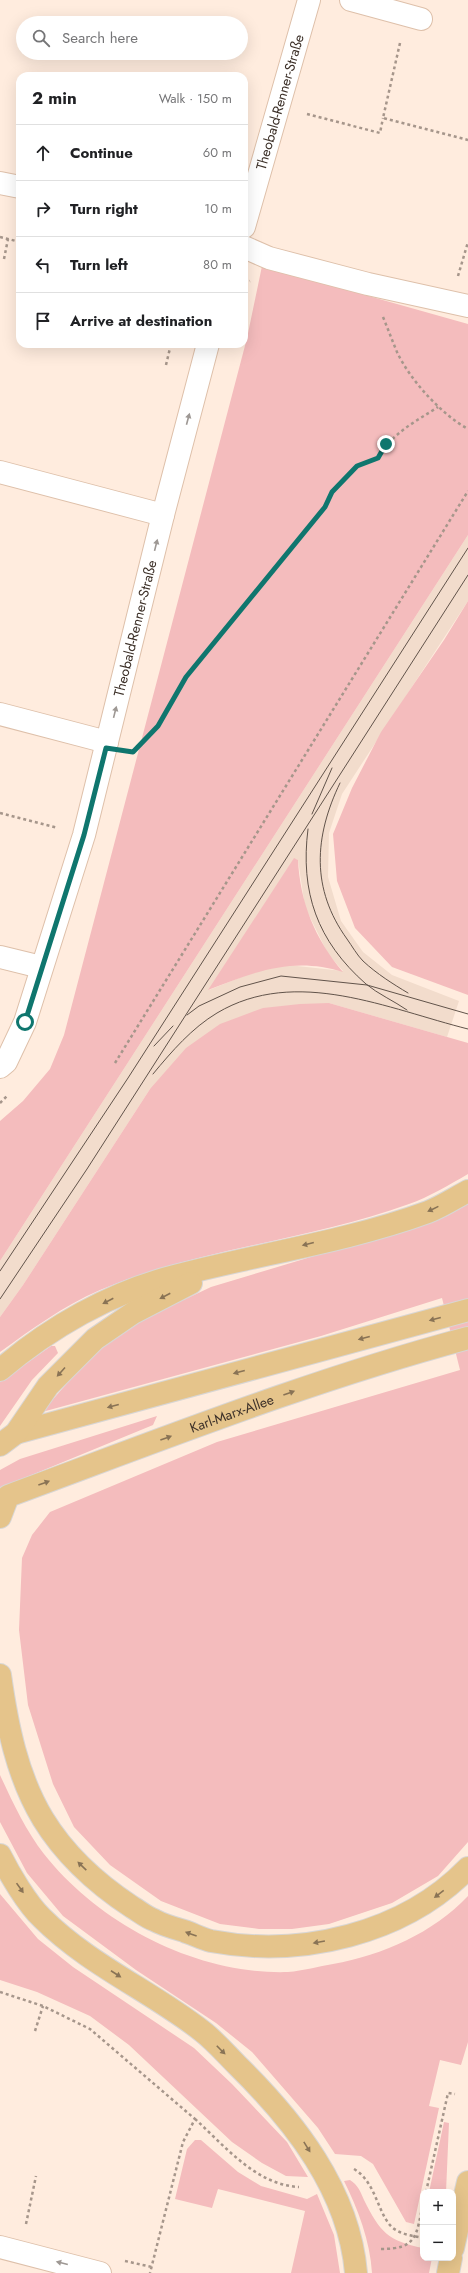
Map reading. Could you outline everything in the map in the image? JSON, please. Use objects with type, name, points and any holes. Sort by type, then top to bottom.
[{"type":"main road","points":[[0,1370],[20,1353],[68,1322],[118,1296],[173,1276],[363,1231],[429,1212],[468,1191]]},
{"type":"main road","points":[[5,1439],[48,1386],[95,1339],[133,1313],[170,1293],[238,1261]]},
{"type":"main road","points":[[5,1439],[402,1327],[468,1310]]},
{"type":"main road","name":"Karl-Marx-Allee","points":[[4,1498],[323,1381],[408,1354],[468,1338]]},
{"type":"main road","points":[[0,1517],[4,1498]]},
{"type":"main road","points":[[0,1675],[11,1734],[23,1779],[44,1820],[73,1858],[105,1889],[153,1920],[210,1941],[258,1947],[306,1944],[346,1937],[390,1921],[431,1899],[468,1868]]},
{"type":"main road","points":[[0,1855],[8,1870],[40,1917],[80,1951],[203,2031],[256,2084],[294,2128],[325,2177],[342,2212],[354,2251],[356,2273]]},
{"type":"main road","points":[[456,2235],[468,2182]]},
{"type":"main road","points":[[448,2273],[450,2261]]},
{"type":"street","name":"Theobald-Renner-Straße","points":[[248,213],[309,0]]},
{"type":"street","points":[[351,0],[414,18]]},
{"type":"street","points":[[0,183],[16,186]]},
{"type":"street","points":[[248,249],[269,258],[368,284],[468,306]]},
{"type":"street","name":"Theobald-Renner-Straße","points":[[3,1058],[25,1022],[41,967],[84,835],[163,515],[207,348]]},
{"type":"street","points":[[0,472],[163,515]]},
{"type":"street","points":[[0,714],[106,745]]},
{"type":"street","points":[[0,957],[41,967]]},
{"type":"street","points":[[10,2250],[100,2273]]},
{"type":"path","points":[[308,114],[380,133],[383,118],[414,18]]},
{"type":"path","points":[[383,118],[468,140]]},
{"type":"path","points":[[0,237],[16,241]]},
{"type":"path","points":[[4,259],[8,239]]},
{"type":"path","points":[[455,279],[459,275],[468,242]]},
{"type":"path","points":[[368,284],[398,353],[438,407],[468,429]]},
{"type":"path","points":[[166,365],[170,348]]},
{"type":"path","points":[[106,745],[133,752],[158,726],[186,677],[325,507],[332,492],[357,466],[378,458],[386,444],[400,430],[438,407]]},
{"type":"path","points":[[115,1063],[468,491]]},
{"type":"path","points":[[0,813],[84,835]]},
{"type":"path","points":[[0,1992],[43,2006],[90,2028],[246,2165],[283,2184],[298,2187],[304,2185]]},
{"type":"path","points":[[35,2031],[43,2006]]},
{"type":"path","points":[[427,2189],[448,2093],[455,2094]]},
{"type":"path","points":[[150,2273],[183,2142],[195,2119]]},
{"type":"path","points":[[348,2168],[362,2174],[392,2228],[402,2233],[420,2237]]},
{"type":"path","points":[[10,2250],[36,2176]]},
{"type":"path","points":[[354,2251],[401,2247],[410,2243],[416,2236],[420,2218]]},
{"type":"shaded area","points":[[262,266],[468,324],[468,535],[0,1261],[0,1121],[23,1101],[50,1069],[64,1035],[244,348],[248,348],[248,333]]},
{"type":"shaded area","points":[[468,535],[468,601],[342,794],[329,833],[328,877],[341,921],[363,952],[392,975],[459,1001],[447,1037],[329,1003],[150,1089],[23,1285],[0,1317],[0,1261]],"holes":[[[294,859],[298,860],[305,907],[328,954],[343,971],[288,965],[259,970],[209,990]]]},
{"type":"shaded area","points":[[468,601],[468,995],[392,967],[355,928],[337,881],[333,834],[352,788],[381,732],[444,640]]},
{"type":"shaded area","points":[[294,858],[298,860],[302,891],[317,933],[324,946],[343,972],[325,967],[290,966],[274,968],[241,977],[208,990]]},
{"type":"shaded area","points":[[329,1003],[468,1043],[468,1174],[424,1198],[371,1217],[176,1264],[100,1290],[73,1303],[36,1326],[0,1352],[0,1317],[23,1285],[150,1089],[186,1048],[220,1024],[263,1008]]},
{"type":"shaded area","points":[[468,1204],[468,1842],[438,1876],[392,1903],[329,1924],[292,1929],[259,1929],[220,1924],[161,1901],[110,1865],[74,1827],[53,1784],[28,1705],[19,1630],[22,1558],[32,1535],[50,1512],[217,1442],[460,1370],[442,1298],[321,1336],[42,1412],[75,1374],[105,1345],[139,1321],[211,1287],[447,1216]]},
{"type":"shaded area","points":[[51,1346],[55,1346],[58,1353],[32,1380],[0,1426],[0,1382]]},
{"type":"shaded area","points":[[157,1416],[153,1425],[0,1488],[0,1470],[20,1459]]},
{"type":"shaded area","points":[[0,1775],[20,1816],[37,1845],[67,1880],[93,1903],[122,1923],[153,1941],[186,1955],[220,1965],[254,1971],[288,1972],[305,1970],[370,1955],[423,1931],[439,1921],[468,1896],[468,2042],[461,2065],[440,2060],[429,2106],[439,2108],[422,2189],[420,2189],[420,2196],[414,2224],[406,2222],[373,2164],[361,2156],[335,2154],[318,2128],[252,2052],[216,2023],[136,1970],[63,1916],[27,1873],[0,1822]]},
{"type":"shaded area","points":[[0,1894],[38,1939],[73,1967],[194,2048],[232,2084],[287,2142],[308,2177],[286,2176],[262,2163],[232,2142],[129,2045],[90,2016],[37,1992],[0,1980]]},
{"type":"shaded area","points":[[444,2122],[449,2123],[446,2189],[430,2189]]},
{"type":"shaded area","points":[[195,2140],[201,2140],[238,2172],[261,2186],[307,2199],[317,2194],[334,2235],[340,2273],[291,2273],[305,2211],[218,2189],[212,2208],[175,2199],[187,2149]]},
{"type":"shaded area","points":[[350,2180],[355,2184],[375,2220],[386,2233],[401,2242],[420,2247],[420,2261],[431,2261],[429,2273],[372,2273],[366,2237],[354,2203],[344,2181]]},
{"type":"tram line","points":[[0,1271],[128,1078],[468,548]]},
{"type":"tram line","points":[[0,1299],[87,1169],[468,575]]},
{"type":"tram line","points":[[312,814],[332,768]]},
{"type":"tram line","points":[[340,783],[331,803],[321,843],[320,862],[322,882],[327,901],[335,920],[361,959],[379,974],[408,993]]},
{"type":"tram line","points":[[308,829],[306,852],[310,894],[324,933],[349,968],[366,984],[407,1010]]},
{"type":"tram line","points":[[187,1015],[199,1006],[240,987],[281,976],[367,985],[468,1014]]},
{"type":"tram line","points":[[153,1074],[191,1033],[217,1013],[247,999],[278,993],[310,992],[342,996],[374,1003],[468,1029]]},
{"type":"tram line","points":[[154,1046],[173,1026]]},
{"type":"route","points":[[25,1022],[41,967],[84,835],[106,748],[133,752],[158,726],[186,677],[280,563],[303,531],[325,507],[332,492],[357,466],[378,458],[386,444]]}]
